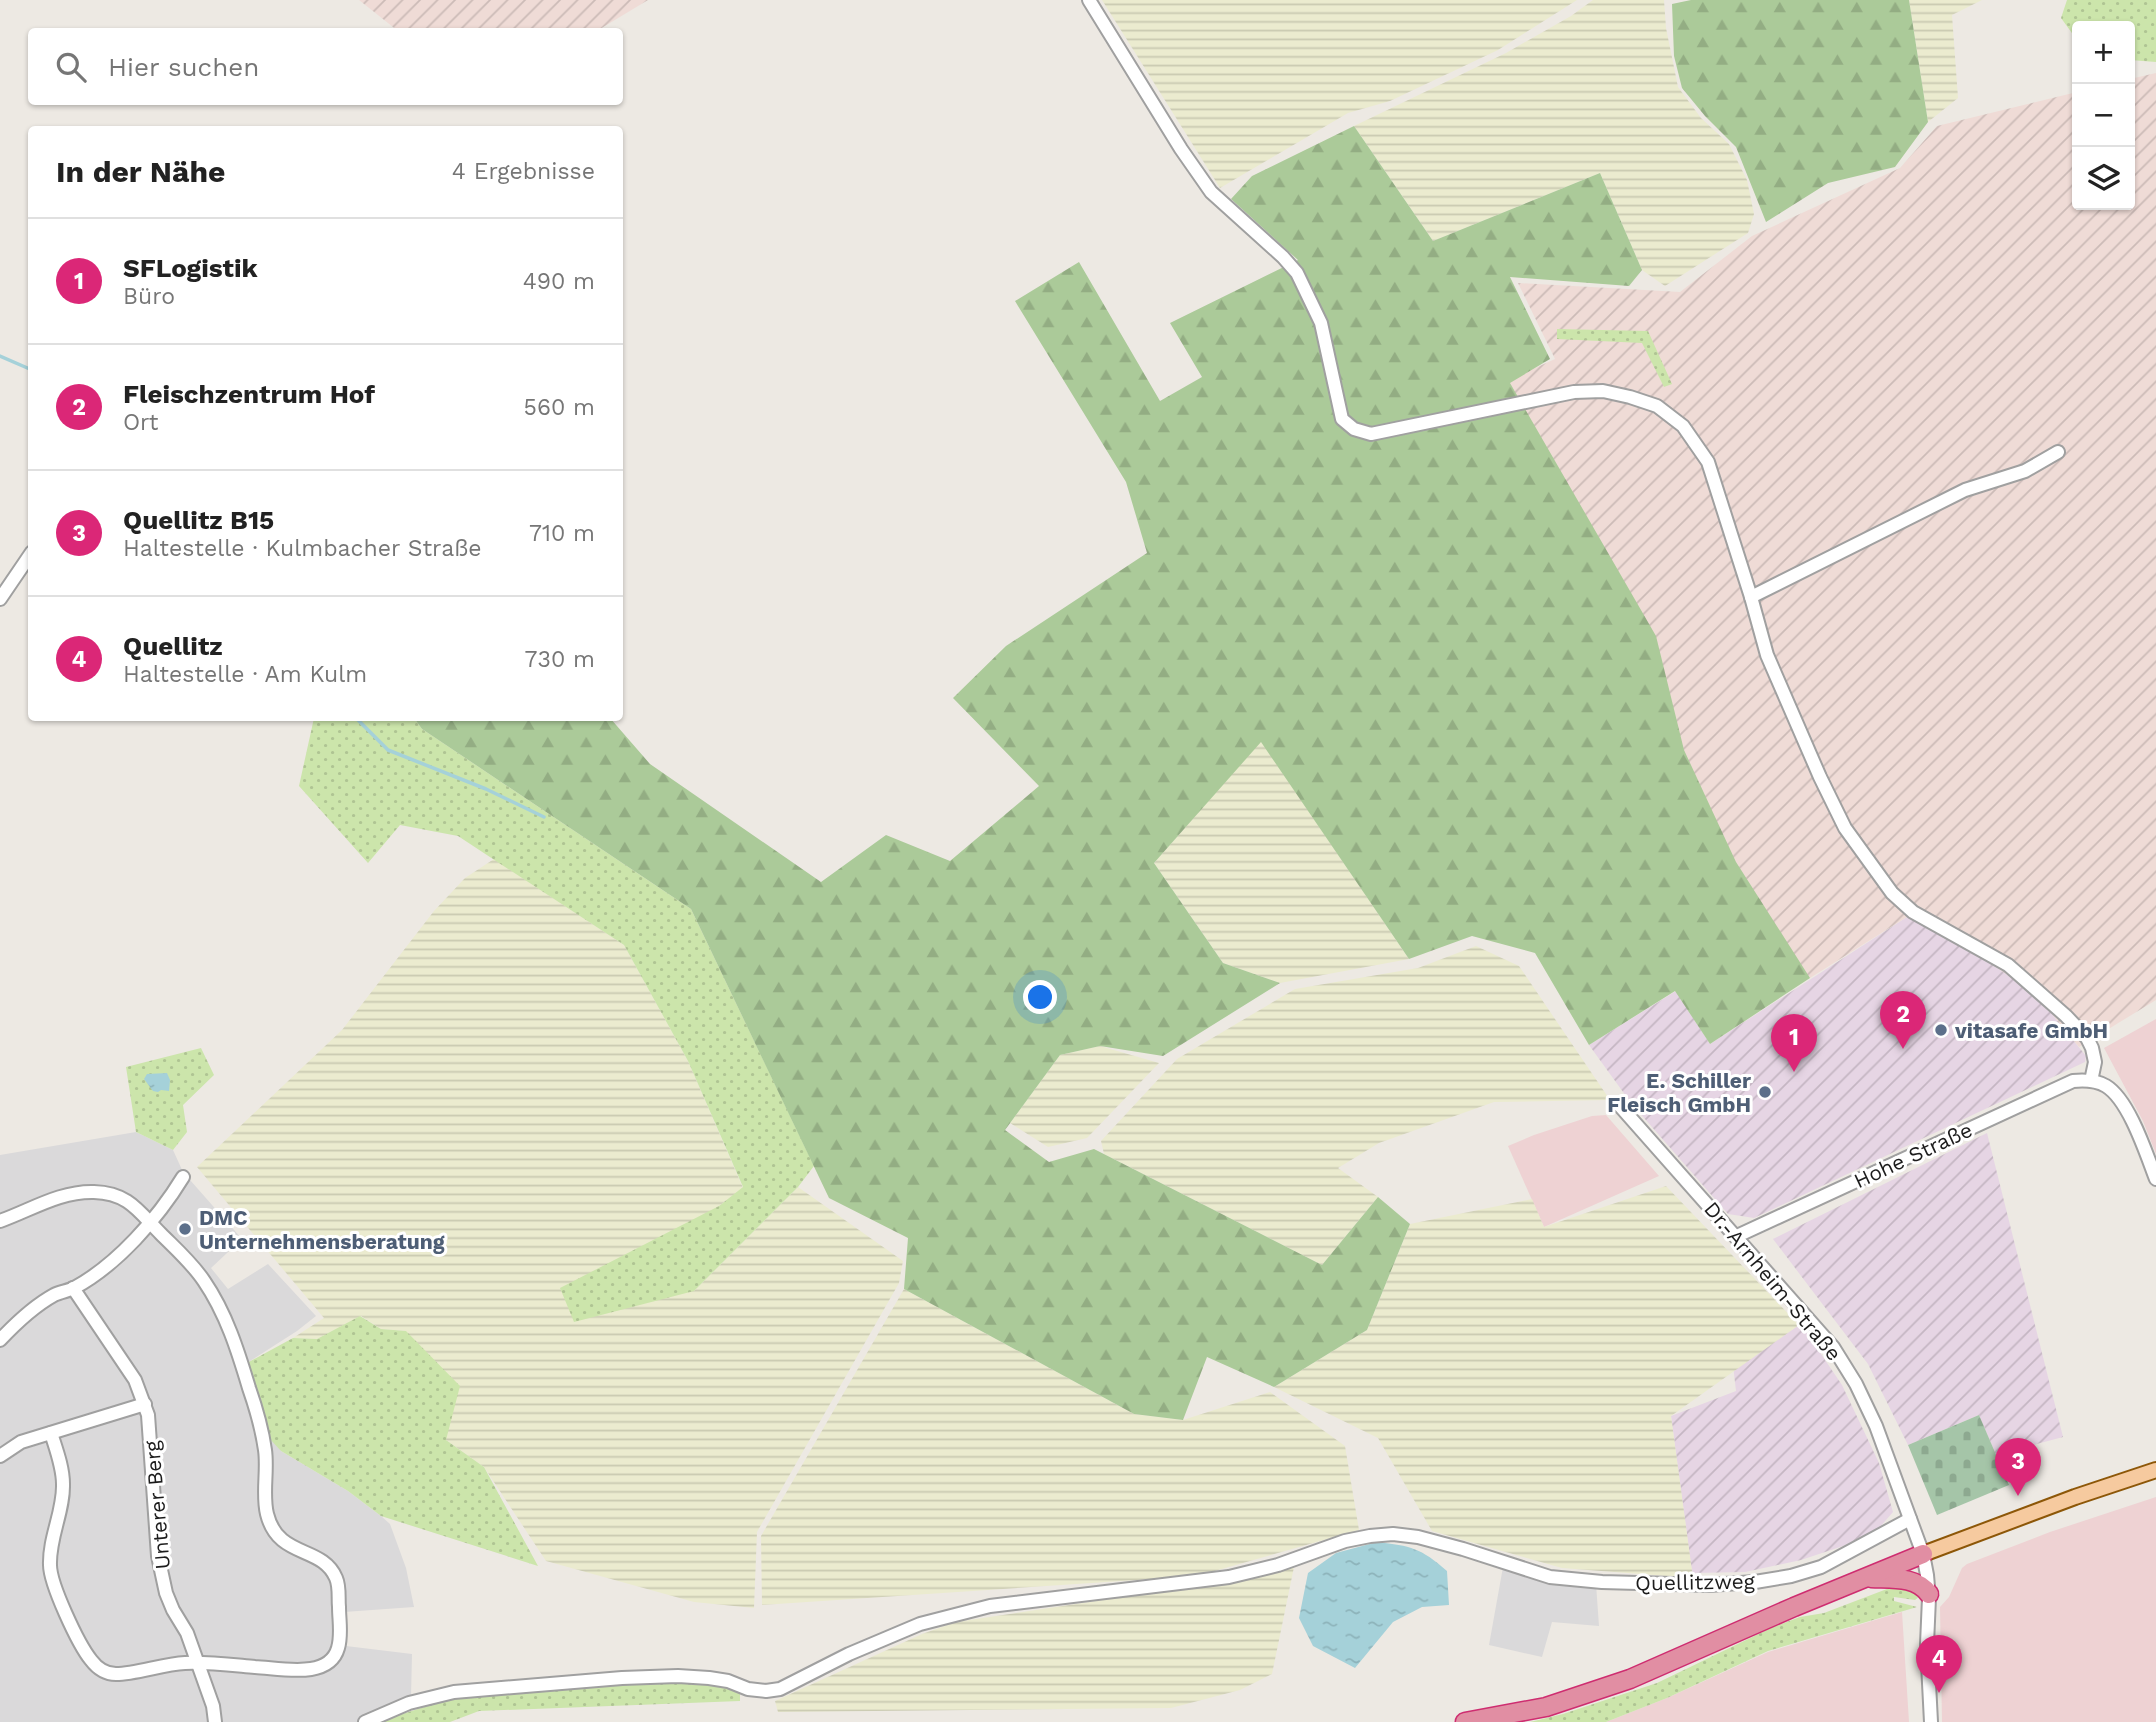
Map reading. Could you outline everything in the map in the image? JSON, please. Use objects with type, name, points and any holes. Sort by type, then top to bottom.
[{"type":"highway","points":[[1465,1722],[1546,1707],[1630,1679],[1923,1554]]},
{"type":"highway","points":[[1864,1577],[1910,1580],[1929,1594]]},
{"type":"main road","points":[[1923,1554],[2156,1470]]},
{"type":"street","points":[[1088,0],[1211,192],[1297,273],[1321,323],[1342,419],[1354,429],[1371,434],[1563,394],[1603,391],[1657,406],[1683,426],[1708,462],[1751,597],[1766,655],[1845,828],[1892,892],[1913,912],[2008,965],[2087,1038],[2095,1062],[2091,1081],[2104,1084],[2117,1095],[2140,1136],[2156,1178]]},
{"type":"street","points":[[1751,597],[1965,490],[2025,471],[2058,452]]},
{"type":"street","points":[[0,598],[28,558]]},
{"type":"street","name":"Hohe Straße","points":[[1737,1236],[2073,1082],[2091,1081]]},
{"type":"street","name":"Dr.-Arnheim-Straße","points":[[1620,1106],[1833,1348],[1856,1384],[1876,1426],[1923,1554],[1929,1594],[1927,1644],[1931,1722]]},
{"type":"street","points":[[0,1340],[44,1301],[73,1288],[106,1265],[150,1223],[183,1177]]},
{"type":"street","points":[[0,1221],[58,1197],[75,1193],[107,1193],[133,1204],[203,1279],[223,1312],[261,1427],[266,1465],[267,1514],[273,1530],[281,1540],[292,1547],[322,1560],[338,1581],[340,1633],[338,1648],[332,1660],[320,1668],[299,1670],[197,1663],[116,1674],[103,1671],[91,1660],[74,1631],[51,1576],[51,1550],[64,1482],[51,1433]]},
{"type":"street","name":"Unterer Berg","points":[[73,1288],[135,1380],[145,1404],[152,1448],[158,1556],[166,1593],[187,1633],[213,1706],[215,1722]]},
{"type":"street","points":[[0,1456],[21,1442],[145,1404]]},
{"type":"street","name":"Quellitzweg","points":[[365,1722],[409,1703],[454,1692],[622,1678],[678,1675],[709,1678],[748,1689],[780,1689],[849,1654],[920,1624],[953,1615],[990,1606],[1229,1577],[1278,1564],[1345,1541],[1370,1536],[1393,1534],[1418,1537],[1550,1577],[1602,1582],[1709,1585],[1755,1582],[1791,1576],[1821,1567],[1910,1519]]},
{"type":"shaded area","points":[[359,0],[648,0],[602,28],[394,28]]},
{"type":"shaded area","points":[[2156,73],[2156,1000],[2079,1047],[2052,1014],[2016,981],[1910,915],[1810,978],[1368,443],[1555,359],[1518,283],[1680,292],[1752,236],[1900,168],[1937,126],[2072,93],[2072,210],[2135,210],[2135,78]]},
{"type":"shaded area","points":[[1910,915],[2016,981],[2052,1014],[2086,1056],[2085,1062],[1754,1218],[1728,1214],[1631,1103],[1589,1045],[1676,991],[1710,1044]]},
{"type":"shaded area","points":[[2156,1019],[2156,1154],[2143,1121],[2104,1048]]},
{"type":"shaded area","points":[[1606,1115],[1659,1176],[1544,1227],[1508,1146],[1592,1116]]},
{"type":"shaded area","points":[[136,1132],[173,1150],[183,1172],[242,1239],[211,1268],[228,1289],[268,1264],[316,1316],[247,1363],[281,1451],[348,1491],[390,1524],[406,1568],[414,1607],[344,1612],[346,1646],[412,1654],[411,1697],[370,1722],[0,1722],[0,1155]]},
{"type":"shaded area","points":[[1987,1133],[2063,1437],[1996,1455],[1979,1415],[1908,1445],[1868,1364],[1773,1239]]},
{"type":"shaded area","points":[[1800,1323],[1842,1385],[1879,1463],[1893,1512],[1879,1528],[1843,1546],[1801,1560],[1745,1572],[1692,1573],[1671,1416],[1736,1391],[1731,1348],[1792,1330]]},
{"type":"shaded area","points":[[2156,1497],[2156,1722],[1942,1722],[1940,1607],[1949,1597],[1962,1568],[2050,1532]]},
{"type":"shaded area","points":[[1503,1567],[1596,1584],[1599,1626],[1552,1622],[1542,1657],[1489,1645]]},
{"type":"shaded area","points":[[1902,1612],[1909,1722],[1606,1722],[1667,1698],[1768,1652]]},
{"type":"green space","points":[[1102,0],[1577,0],[1498,50],[1390,101],[1348,113],[1220,188]]},
{"type":"green space","points":[[1593,0],[1664,0],[1666,28],[1678,87],[1701,118],[1729,144],[1747,180],[1754,214],[1748,233],[1665,286],[1642,270],[1600,173],[1433,241],[1354,126],[1506,53],[1571,16]]},
{"type":"green space","points":[[1691,0],[1909,0],[1928,122],[1895,167],[1828,183],[1766,222],[1736,147],[1682,88],[1674,56],[1672,4]]},
{"type":"green space","points":[[1909,0],[1982,0],[1952,15],[1958,98],[1928,122]]},
{"type":"green space","points":[[2067,0],[2156,0],[2156,62],[2135,60],[2135,21],[2072,21],[2072,33],[2061,18]]},
{"type":"green space","points":[[1354,126],[1433,241],[1600,173],[1642,270],[1629,286],[1510,277],[1550,359],[1510,383],[1656,636],[1684,750],[1736,862],[1810,978],[1710,1044],[1675,991],[1589,1045],[1535,953],[1472,936],[1409,959],[1261,742],[1154,863],[1223,963],[1280,983],[1163,1056],[1100,1046],[1060,1055],[1005,1130],[1049,1162],[1094,1149],[1322,1265],[1378,1197],[1410,1224],[1367,1330],[1274,1387],[1207,1357],[1183,1420],[1134,1414],[904,1289],[908,1238],[829,1198],[691,909],[422,729],[416,721],[613,721],[650,764],[821,882],[886,835],[950,861],[1039,786],[953,698],[1006,646],[1147,553],[1126,482],[1015,301],[1079,262],[1160,401],[1202,377],[1170,323],[1298,260],[1231,199],[1252,176]]},
{"type":"green space","points":[[1557,329],[1648,331],[1672,384],[1664,387],[1642,343],[1557,339]]},
{"type":"green space","points":[[313,721],[416,721],[422,729],[691,909],[814,1166],[798,1187],[694,1291],[574,1322],[560,1288],[719,1206],[743,1187],[688,1061],[624,945],[458,836],[400,825],[368,863],[299,786]]},
{"type":"green space","points":[[1261,741],[1409,959],[1280,983],[1223,963],[1154,863]]},
{"type":"green space","points":[[494,859],[624,945],[688,1061],[743,1188],[719,1206],[694,1291],[798,1187],[903,1261],[899,1283],[757,1532],[754,1608],[694,1602],[546,1561],[484,1467],[446,1440],[406,1331],[381,1329],[361,1316],[317,1339],[293,1338],[324,1318],[197,1167],[342,1030],[434,911],[465,878]]},
{"type":"green space","points":[[1476,946],[1519,966],[1610,1100],[1494,1102],[1379,1143],[1338,1168],[1378,1197],[1322,1265],[1104,1154],[1101,1141],[1177,1059],[1295,989],[1418,968]]},
{"type":"green space","points":[[1100,1046],[1159,1063],[1087,1138],[1048,1147],[1010,1123],[1060,1055]]},
{"type":"green space","points":[[201,1048],[214,1075],[183,1105],[187,1132],[173,1150],[136,1132],[126,1067]]},
{"type":"green space","points":[[1666,1186],[1799,1325],[1671,1416],[1693,1578],[1562,1568],[1432,1531],[1378,1438],[1274,1387],[1367,1330],[1410,1224],[1532,1199],[1544,1227]]},
{"type":"green space","points":[[904,1289],[1134,1414],[1183,1420],[1270,1392],[1345,1446],[1359,1530],[1197,1576],[762,1605],[761,1536]]},
{"type":"green space","points":[[360,1316],[381,1329],[406,1331],[460,1386],[446,1440],[484,1467],[538,1566],[381,1516],[348,1491],[281,1451],[268,1437],[247,1363],[293,1338],[317,1339]]},
{"type":"green space","points":[[1979,1415],[2009,1485],[1937,1515],[1908,1445]]},
{"type":"green space","points":[[1294,1567],[1272,1674],[1240,1690],[1171,1708],[778,1712],[775,1701],[922,1634],[956,1622],[1229,1581]]},
{"type":"green space","points":[[1900,1584],[1919,1597],[1915,1600],[1894,1597],[1894,1601],[1917,1607],[1768,1651],[1667,1698],[1606,1722],[1530,1722],[1657,1683],[1773,1627],[1800,1617],[1824,1613]]},
{"type":"green space","points":[[687,1680],[740,1691],[740,1701],[479,1711],[450,1722],[377,1722],[459,1696]]},
{"type":"water","points":[[167,1073],[170,1080],[169,1091],[153,1091],[144,1079],[147,1074]]},
{"type":"water","points":[[1377,1542],[1415,1549],[1447,1571],[1449,1605],[1422,1607],[1393,1622],[1355,1668],[1313,1646],[1299,1618],[1308,1573],[1336,1553]]},
{"type":"waterway","points":[[0,356],[28,368]]},
{"type":"waterway","points":[[359,721],[388,750],[486,789],[544,817]]},
{"type":"place","name":"vitasafe GmbH","points":[[1941,1030]]},
{"type":"place","name":"Fleischzentrum Hof","points":[[1903,1049]]},
{"type":"place","name":"SFLogistik","points":[[1794,1072]]},
{"type":"place","name":"E. Schiller Fleisch GmbH","points":[[1765,1092]]},
{"type":"place","name":"DMC Unternehmensberatung","points":[[185,1229]]},
{"type":"place","name":"Quellitz B15","points":[[2018,1496]]},
{"type":"place","name":"Quellitz","points":[[1939,1693]]}]
